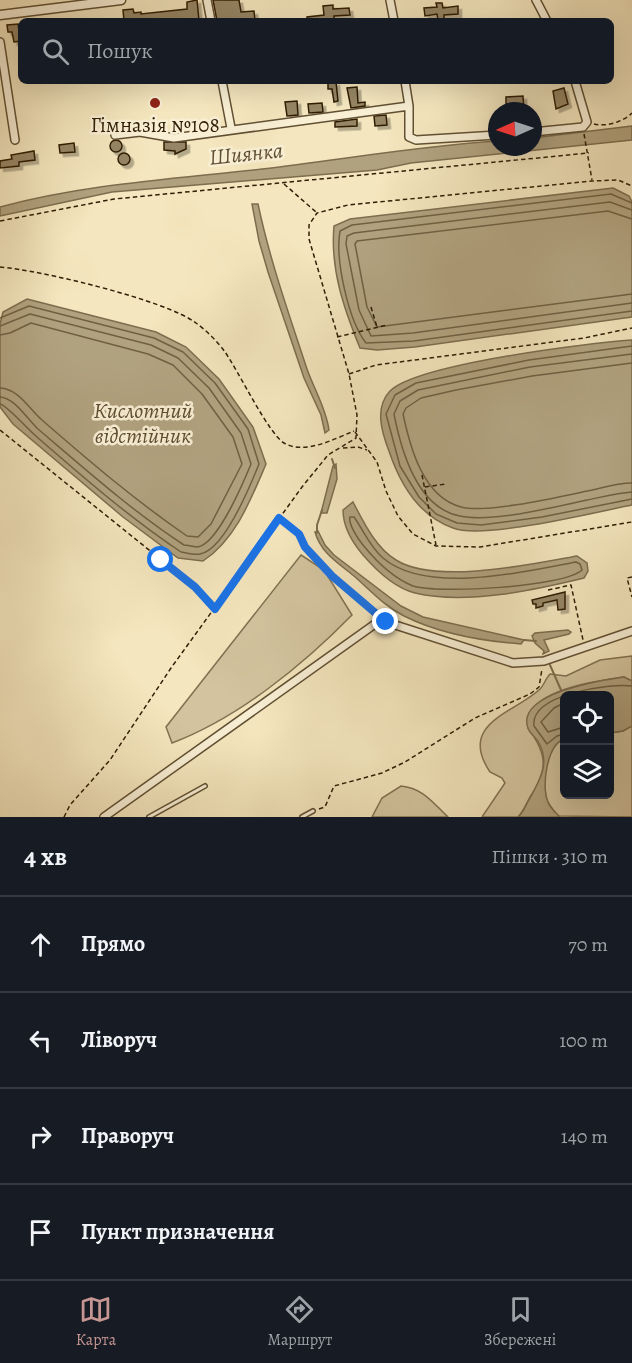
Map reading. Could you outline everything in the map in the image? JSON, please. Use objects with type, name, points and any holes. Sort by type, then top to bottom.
[{"type":"street","points":[[0,15],[121,0]]},
{"type":"street","points":[[207,0],[210,18]]},
{"type":"street","points":[[390,0],[393,18]]},
{"type":"street","points":[[536,0],[545,18]]},
{"type":"street","points":[[0,42],[15,140]]},
{"type":"street","points":[[223,84],[231,128]]},
{"type":"street","points":[[405,84],[409,106],[409,137],[416,140],[488,136]]},
{"type":"street","points":[[542,131],[585,125],[588,117],[575,84]]},
{"type":"street","points":[[115,135],[140,132],[174,138],[231,128],[409,106]]},
{"type":"street","points":[[104,817],[190,758],[359,633],[383,622],[513,663],[544,661],[632,631]]},
{"type":"lane","points":[[149,817],[205,786]]},
{"type":"lane","points":[[302,817],[313,811]]},
{"type":"path","points":[[592,181],[585,125],[598,126],[613,123],[627,118],[632,113]]},
{"type":"path","points":[[0,221],[114,199],[589,153]]},
{"type":"path","points":[[64,817],[70,805],[110,760],[171,668],[317,467],[328,455],[356,438],[357,415],[349,374],[336,337],[309,239],[309,225],[317,213],[348,205],[592,181],[618,180],[632,186]]},
{"type":"path","points":[[283,184],[317,213]]},
{"type":"path","points":[[0,267],[133,297],[196,322],[224,351],[272,433],[285,444],[300,447],[315,446],[355,431]]},
{"type":"path","points":[[371,307],[378,327]]},
{"type":"path","points":[[336,337],[387,325]]},
{"type":"path","points":[[349,374],[376,364],[584,338],[632,328]]},
{"type":"path","points":[[0,430],[195,587],[215,609]]},
{"type":"path","points":[[355,431],[377,462],[398,516],[412,534],[436,546],[480,547],[632,522]]},
{"type":"path","points":[[342,448],[358,447],[369,451]]},
{"type":"path","points":[[422,475],[436,546]]},
{"type":"path","points":[[424,487],[446,484]]},
{"type":"path","points":[[279,518],[299,534],[315,559],[383,622]]},
{"type":"path","points":[[632,577],[627,578],[632,597]]},
{"type":"path","points":[[548,590],[571,585],[584,646]]},
{"type":"path","points":[[313,811],[325,807],[334,786],[382,773],[405,762],[475,718],[530,694],[539,687],[544,661]]},
{"type":"shaded area","points":[[301,555],[324,570],[352,615],[312,653],[268,689],[221,720],[172,743],[166,727]]},
{"type":"shaded area","points":[[632,656],[632,681],[624,677],[574,686],[539,702],[532,710],[528,728],[542,755],[543,770],[540,779],[518,817],[482,817],[505,783],[502,778],[490,772],[482,755],[480,742],[485,731],[493,721],[540,689],[550,674],[566,676],[600,660]]},
{"type":"shaded area","points":[[632,726],[632,817],[558,816],[548,802],[545,784],[546,765],[553,749],[560,742],[560,799],[614,799],[614,732]]},
{"type":"shaded area","points":[[401,786],[422,793],[448,817],[372,817],[382,798]]},
{"type":"water","points":[[632,126],[632,140],[542,149],[542,137]]},
{"type":"water","points":[[488,142],[488,155],[411,163],[377,170],[112,192],[0,216],[0,207],[65,193]]},
{"type":"water","points":[[613,188],[629,196],[632,202],[632,317],[415,347],[377,350],[360,348],[336,273],[334,226],[350,219]]},
{"type":"water","points":[[252,204],[258,204],[287,308],[325,414],[329,430],[325,433],[321,415],[304,378],[268,272]]},
{"type":"water","name":"Кислотний відстійник","points":[[27,299],[156,332],[186,347],[219,379],[253,427],[266,464],[233,530],[215,552],[203,561],[178,558],[123,517],[13,424],[0,407],[0,324],[3,312]]},
{"type":"water","points":[[632,340],[632,505],[540,524],[468,531],[453,528],[430,516],[405,487],[386,444],[382,429],[382,405],[390,391],[406,381],[467,364],[543,350]]},
{"type":"water","points":[[336,464],[337,479],[327,513],[321,513],[333,466]]},
{"type":"water","points":[[353,502],[382,549],[396,560],[413,567],[459,572],[536,564],[577,556],[587,563],[588,571],[584,578],[544,587],[478,597],[435,596],[408,591],[386,578],[355,545],[346,528],[343,516],[343,510]]},
{"type":"water","points":[[318,531],[325,545],[334,555],[401,606],[423,617],[524,640],[521,644],[461,636],[432,628],[404,616],[384,603],[330,557],[321,546],[315,532]]},
{"type":"water","points":[[568,630],[571,632],[569,634],[544,640],[549,651],[543,654],[544,651],[535,643],[532,636],[535,633]]},
{"type":"water","points":[[624,677],[632,681],[632,726],[614,732],[614,691],[561,691]]},
{"type":"water","points":[[560,691],[560,742],[553,749],[547,767],[545,787],[549,804],[560,817],[518,817],[537,785],[544,764],[538,741],[528,728],[528,716],[535,706]]},
{"type":"building","points":[[197,0],[199,18],[124,18],[123,10],[133,9],[134,13],[141,12],[141,14],[187,9],[187,2]]},
{"type":"building","points":[[213,0],[239,0],[241,12],[254,11],[255,18],[216,18]]},
{"type":"building","points":[[436,3],[442,3],[443,8],[458,6],[458,14],[444,15],[444,18],[438,18],[437,14],[425,16],[424,8],[437,7]]},
{"type":"building","points":[[333,5],[333,9],[349,8],[350,15],[334,16],[334,18],[307,18],[324,15],[323,6]]},
{"type":"building","points":[[18,24],[18,41],[14,42],[12,32],[8,32],[7,25]]},
{"type":"building","points":[[328,84],[336,84],[338,101],[334,102],[332,89],[328,89]]},
{"type":"building","points":[[357,87],[358,103],[365,102],[365,106],[351,108],[347,88]]},
{"type":"building","points":[[564,88],[568,104],[556,109],[553,91]]},
{"type":"building","points":[[523,96],[523,102],[506,102],[506,97]]},
{"type":"building","points":[[297,101],[298,115],[287,116],[285,102]]},
{"type":"building","points":[[322,103],[323,112],[309,113],[308,104]]},
{"type":"building","points":[[386,115],[387,125],[375,126],[374,116]]},
{"type":"building","points":[[357,119],[357,126],[335,127],[335,122]]},
{"type":"building","points":[[118,140],[122,146],[118,152],[114,152],[110,144]]},
{"type":"building","points":[[164,142],[186,142],[186,149],[175,154],[175,151],[164,150]]},
{"type":"building","points":[[74,143],[75,152],[60,153],[59,145]]},
{"type":"building","points":[[34,151],[35,160],[19,162],[19,166],[0,168],[0,161],[12,159],[11,155]]},
{"type":"building","points":[[126,153],[130,159],[126,165],[122,165],[118,157]]},
{"type":"building","points":[[565,592],[565,609],[558,610],[557,600],[543,603],[543,606],[536,608],[536,604],[533,604],[532,600]]},
{"type":"waterway","points":[[332,459],[335,468]]},
{"type":"waterway","points":[[317,533],[322,510]]},
{"type":"waterway","points":[[524,640],[536,641]]},
{"type":"waterway","points":[[550,665],[561,690]]},
{"type":"place","name":"Гімназія №108","points":[[155,103]]},
{"type":"route","points":[[161,560],[195,587],[215,609],[279,518],[299,534],[305,547],[315,559],[346,590],[383,622],[386,622]]},
{"type":"water label","name":"Шиянка","points":[[246,154]]}]
